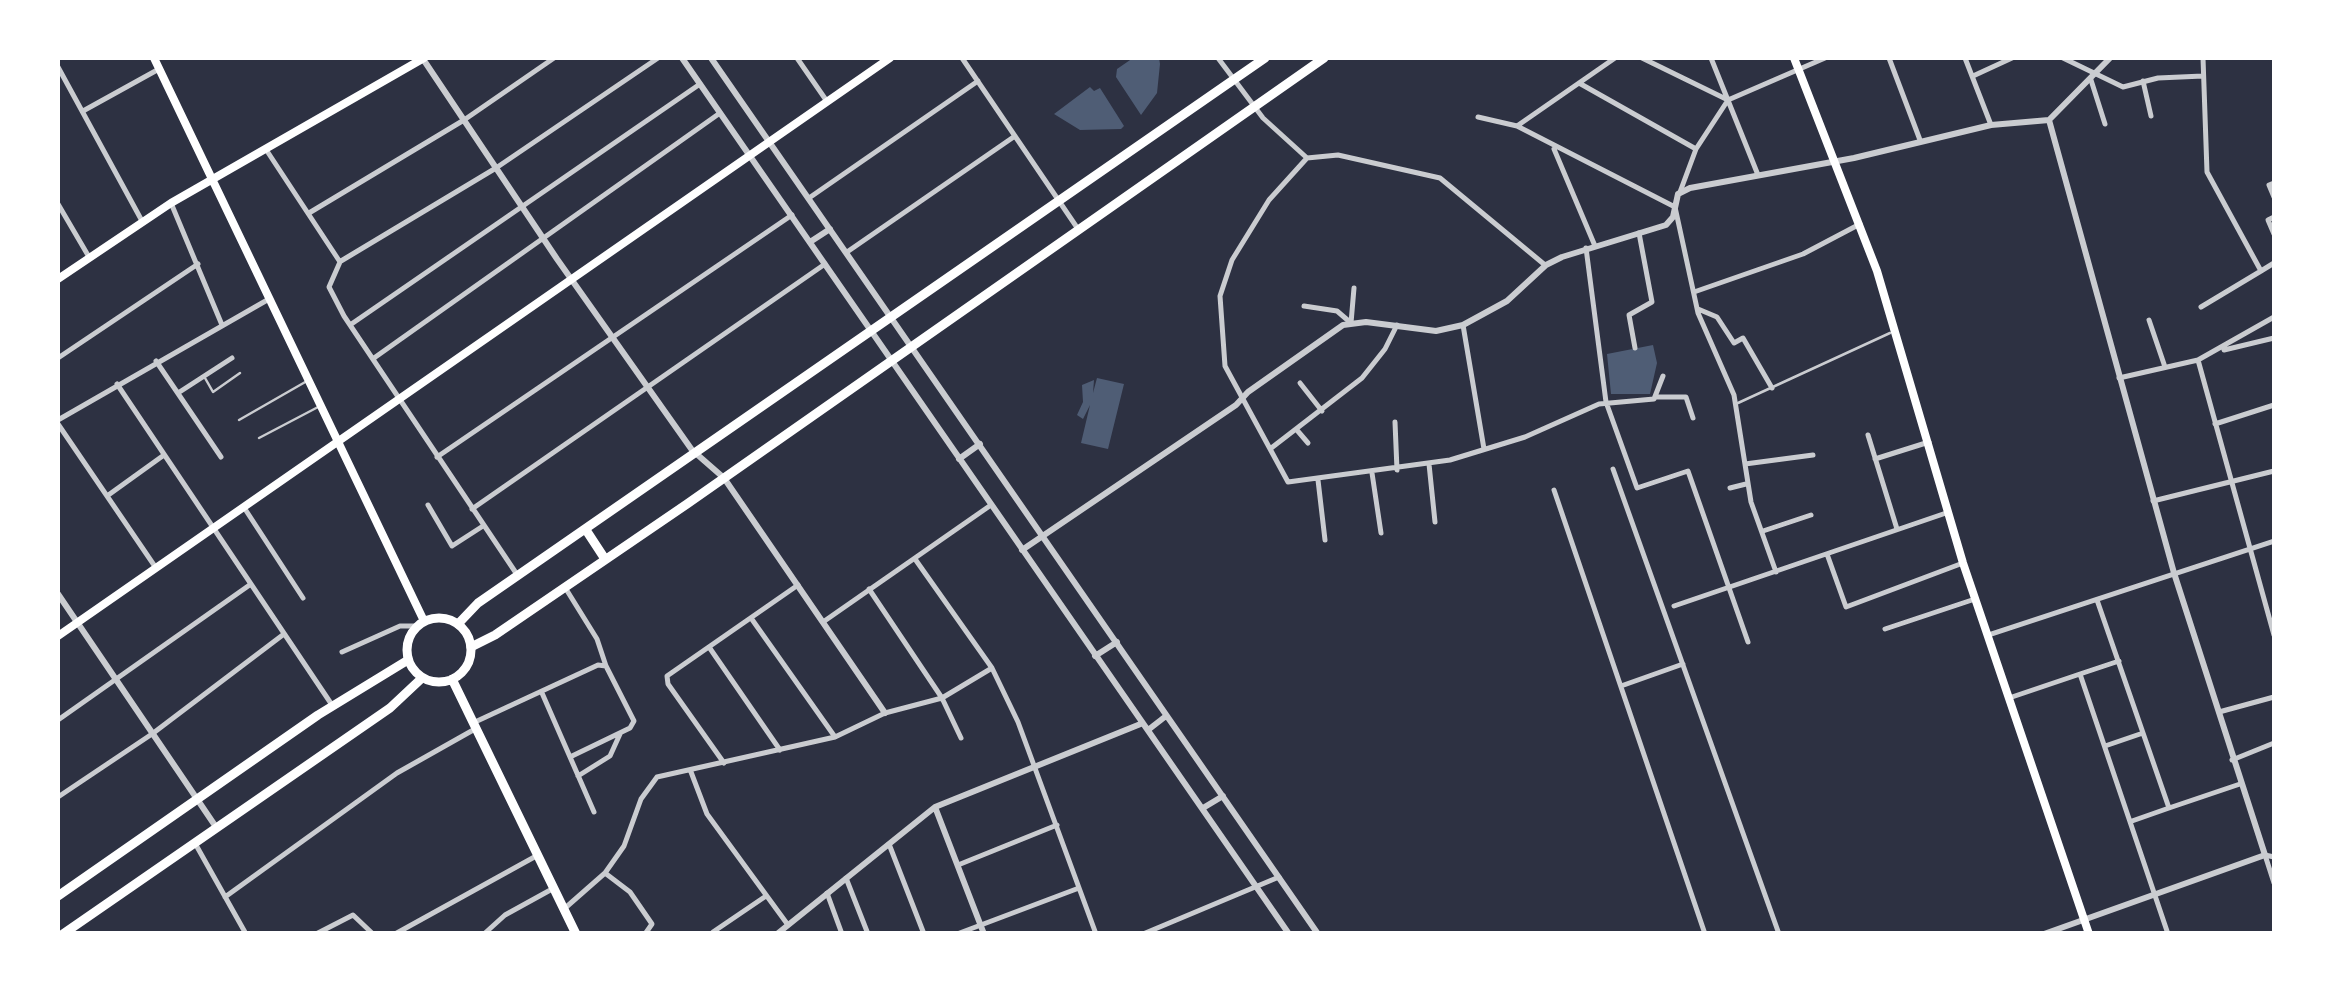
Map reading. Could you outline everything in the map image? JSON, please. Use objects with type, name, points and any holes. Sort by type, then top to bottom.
[{"type":"main road","points":[[154,58],[420,624]]},
{"type":"main road","points":[[58,279],[171,203],[423,58]]},
{"type":"main road","points":[[58,636],[157,571],[890,58]]},
{"type":"main road","points":[[458,624],[476,605],[1265,58]]},
{"type":"main road","points":[[471,647],[496,635],[724,478],[1324,58]]},
{"type":"main road","points":[[1796,62],[1860,224],[1896,331],[1963,563],[2090,934]]},
{"type":"main road","points":[[586,530],[605,559]]},
{"type":"main road","points":[[442,618],[458,624],[471,647],[468,664],[452,680],[422,678],[408,660],[407,642],[420,624],[442,618]]},
{"type":"main road","points":[[58,896],[332,706],[408,660]]},
{"type":"main road","points":[[63,934],[390,708],[422,678]]},
{"type":"main road","points":[[452,680],[576,934]]},
{"type":"street","points":[[423,58],[543,239],[696,453],[724,478],[885,713]]},
{"type":"street","points":[[309,213],[464,120],[554,58]]},
{"type":"street","points":[[518,576],[350,325],[330,290],[332,274],[340,262],[496,168],[658,58]]},
{"type":"street","points":[[682,58],[1289,934]]},
{"type":"street","points":[[711,58],[893,315],[1318,934]]},
{"type":"street","points":[[797,58],[828,102]]},
{"type":"street","points":[[962,58],[1078,229]]},
{"type":"street","points":[[1218,58],[1254,105],[1307,158]]},
{"type":"street","points":[[1517,126],[1616,58]]},
{"type":"street","points":[[1642,58],[1728,100]]},
{"type":"street","points":[[1711,58],[1758,175]]},
{"type":"street","points":[[1022,550],[1330,333],[1351,323],[1436,331],[1463,325],[1507,301],[1546,265],[1586,248],[1669,223],[1696,149],[1728,100],[1796,62],[1824,58]]},
{"type":"street","points":[[1889,58],[1920,140]]},
{"type":"street","points":[[1965,58],[1991,125]]},
{"type":"street","points":[[1973,76],[2012,58]]},
{"type":"street","points":[[2062,58],[2093,78],[2122,86],[2203,76]]},
{"type":"street","points":[[1680,192],[1991,125],[2049,120],[2110,58]]},
{"type":"street","points":[[2203,58],[2208,172],[2261,272]]},
{"type":"street","points":[[58,67],[142,221]]},
{"type":"street","points":[[82,112],[159,70]]},
{"type":"street","points":[[2093,78],[2105,124]]},
{"type":"street","points":[[809,198],[978,81]]},
{"type":"street","points":[[2143,82],[2151,116]]},
{"type":"street","points":[[350,325],[700,84]]},
{"type":"street","points":[[1579,84],[1696,149]]},
{"type":"street","points":[[374,358],[720,113]]},
{"type":"street","points":[[1478,117],[1517,126],[1675,207]]},
{"type":"street","points":[[2049,120],[2174,573],[2216,713],[2274,883]]},
{"type":"street","points":[[847,252],[1015,136]]},
{"type":"street","points":[[1553,146],[1595,246]]},
{"type":"street","points":[[267,151],[340,262]]},
{"type":"street","points":[[1546,265],[1440,178],[1338,155],[1307,158],[1269,200],[1222,284],[1222,356],[1288,482],[1429,464],[1525,438],[1606,402],[1686,397],[1693,418]]},
{"type":"street","points":[[2274,183],[2269,185],[2274,198]]},
{"type":"street","points":[[171,203],[222,325]]},
{"type":"street","points":[[58,204],[89,257]]},
{"type":"street","points":[[1675,207],[1698,310],[1736,404],[1748,484],[1776,572]]},
{"type":"street","points":[[437,457],[792,215]]},
{"type":"street","points":[[2274,217],[2268,220],[2274,234]]},
{"type":"street","points":[[1694,292],[1803,254],[1860,224]]},
{"type":"street","points":[[810,242],[830,229]]},
{"type":"street","points":[[1635,348],[1628,315],[1652,302],[1639,233]]},
{"type":"street","points":[[1586,248],[1606,402],[1637,488],[1688,472],[1748,642]]},
{"type":"street","points":[[2202,307],[2274,262]]},
{"type":"street","points":[[58,358],[198,264]]},
{"type":"street","points":[[472,510],[825,264]]},
{"type":"street","points":[[1351,323],[1354,288]]},
{"type":"street","points":[[157,571],[58,422],[156,360],[269,300]]},
{"type":"street","points":[[1304,306],[1337,311],[1351,323]]},
{"type":"street","points":[[1698,310],[1717,317],[1734,343],[1743,338],[1772,388]]},
{"type":"street","points":[[2119,378],[2198,360],[2274,317]]},
{"type":"street","points":[[2149,320],[2165,367]]},
{"type":"street","points":[[1270,449],[1362,378],[1386,350],[1398,325]]},
{"type":"street","points":[[1463,325],[1484,449]]},
{"type":"street","points":[[2221,350],[2274,338]]},
{"type":"street","points":[[178,393],[232,358]]},
{"type":"street","points":[[156,360],[221,457]]},
{"type":"street","points":[[2198,360],[2274,634]]},
{"type":"street","points":[[1656,398],[1663,376]]},
{"type":"street","points":[[1300,383],[1322,410]]},
{"type":"street","points":[[117,384],[332,706]]},
{"type":"street","points":[[2215,424],[2274,406]]},
{"type":"street","points":[[1395,422],[1397,470]]},
{"type":"street","points":[[1296,429],[1308,443]]},
{"type":"street","points":[[1868,436],[1897,530]]},
{"type":"street","points":[[1875,458],[1929,442]]},
{"type":"street","points":[[959,458],[980,444]]},
{"type":"street","points":[[107,496],[164,454]]},
{"type":"street","points":[[1744,464],[1813,455]]},
{"type":"street","points":[[1429,464],[1435,522]]},
{"type":"street","points":[[1613,469],[1779,934]]},
{"type":"street","points":[[2153,501],[2274,470]]},
{"type":"street","points":[[1372,473],[1381,533]]},
{"type":"street","points":[[1318,480],[1324,540]]},
{"type":"street","points":[[1730,488],[1748,484]]},
{"type":"street","points":[[1554,490],[1705,934]]},
{"type":"street","points":[[428,505],[452,546],[484,526]]},
{"type":"street","points":[[822,622],[990,505]]},
{"type":"street","points":[[245,509],[303,598]]},
{"type":"street","points":[[1674,606],[1949,512]]},
{"type":"street","points":[[1763,532],[1811,515]]},
{"type":"street","points":[[1988,636],[2274,540]]},
{"type":"street","points":[[1827,554],[1846,607],[1963,563]]},
{"type":"street","points":[[915,559],[992,668],[1036,765],[1096,934]]},
{"type":"street","points":[[58,720],[251,584]]},
{"type":"street","points":[[564,586],[597,639],[606,666],[634,716],[632,726],[570,757]]},
{"type":"street","points":[[724,763],[667,681],[669,673],[798,586]]},
{"type":"street","points":[[869,589],[942,698],[961,738]]},
{"type":"street","points":[[58,594],[216,827]]},
{"type":"street","points":[[1884,629],[1975,599]]},
{"type":"street","points":[[2097,600],[2169,808]]},
{"type":"street","points":[[752,618],[835,737]]},
{"type":"street","points":[[342,652],[400,626],[420,624]]},
{"type":"street","points":[[58,797],[152,734],[284,634]]},
{"type":"street","points":[[1094,656],[1117,642]]},
{"type":"street","points":[[709,647],[780,750]]},
{"type":"street","points":[[2009,698],[2119,661]]},
{"type":"street","points":[[1621,686],[1683,664]]},
{"type":"street","points":[[225,897],[397,772],[474,726],[598,665],[606,666]]},
{"type":"street","points":[[564,908],[605,873],[624,846],[635,809],[650,785],[669,773],[835,737],[885,713],[942,698],[992,668]]},
{"type":"street","points":[[2080,674],[2168,934]]},
{"type":"street","points":[[542,693],[594,812]]},
{"type":"street","points":[[2216,713],[2274,696]]},
{"type":"street","points":[[777,934],[935,808],[1166,716]]},
{"type":"street","points":[[578,776],[610,756],[621,733]]},
{"type":"street","points":[[2105,746],[2143,733]]},
{"type":"street","points":[[2232,760],[2274,743]]},
{"type":"street","points":[[691,770],[707,814],[788,924]]},
{"type":"street","points":[[2132,822],[2240,784]]},
{"type":"street","points":[[1203,808],[1223,796]]},
{"type":"street","points":[[935,808],[984,934]]},
{"type":"street","points":[[958,865],[1057,825]]},
{"type":"street","points":[[194,842],[246,934]]},
{"type":"street","points":[[890,844],[924,934]]},
{"type":"street","points":[[395,934],[538,855]]},
{"type":"street","points":[[2044,934],[2265,856],[2274,857]]},
{"type":"street","points":[[605,873],[630,892],[652,924],[644,934]]},
{"type":"street","points":[[1143,934],[1279,877]]},
{"type":"street","points":[[846,878],[868,934]]},
{"type":"street","points":[[484,934],[505,915],[554,888]]},
{"type":"street","points":[[957,934],[1079,888]]},
{"type":"street","points":[[827,893],[842,934]]},
{"type":"street","points":[[713,932],[766,896]]},
{"type":"street","points":[[316,934],[356,916],[373,934]]},
{"type":"lane","points":[[1736,404],[1896,331]]},
{"type":"lane","points":[[204,376],[213,392],[240,373]]},
{"type":"lane","points":[[239,420],[308,380]]},
{"type":"lane","points":[[259,438],[320,406]]},
{"type":"water","points":[[1133,58],[1159,58],[1160,64],[1157,93],[1141,115],[1116,77],[1117,69]]},
{"type":"water","points":[[1090,87],[1094,91],[1100,88],[1124,126],[1121,129],[1080,130],[1054,114]]},
{"type":"water","points":[[1653,345],[1657,363],[1650,394],[1611,394],[1607,354]]},
{"type":"water","points":[[1097,378],[1124,384],[1108,449],[1081,443],[1090,405],[1083,419],[1077,415],[1083,402],[1082,385],[1094,380],[1093,393]]}]
